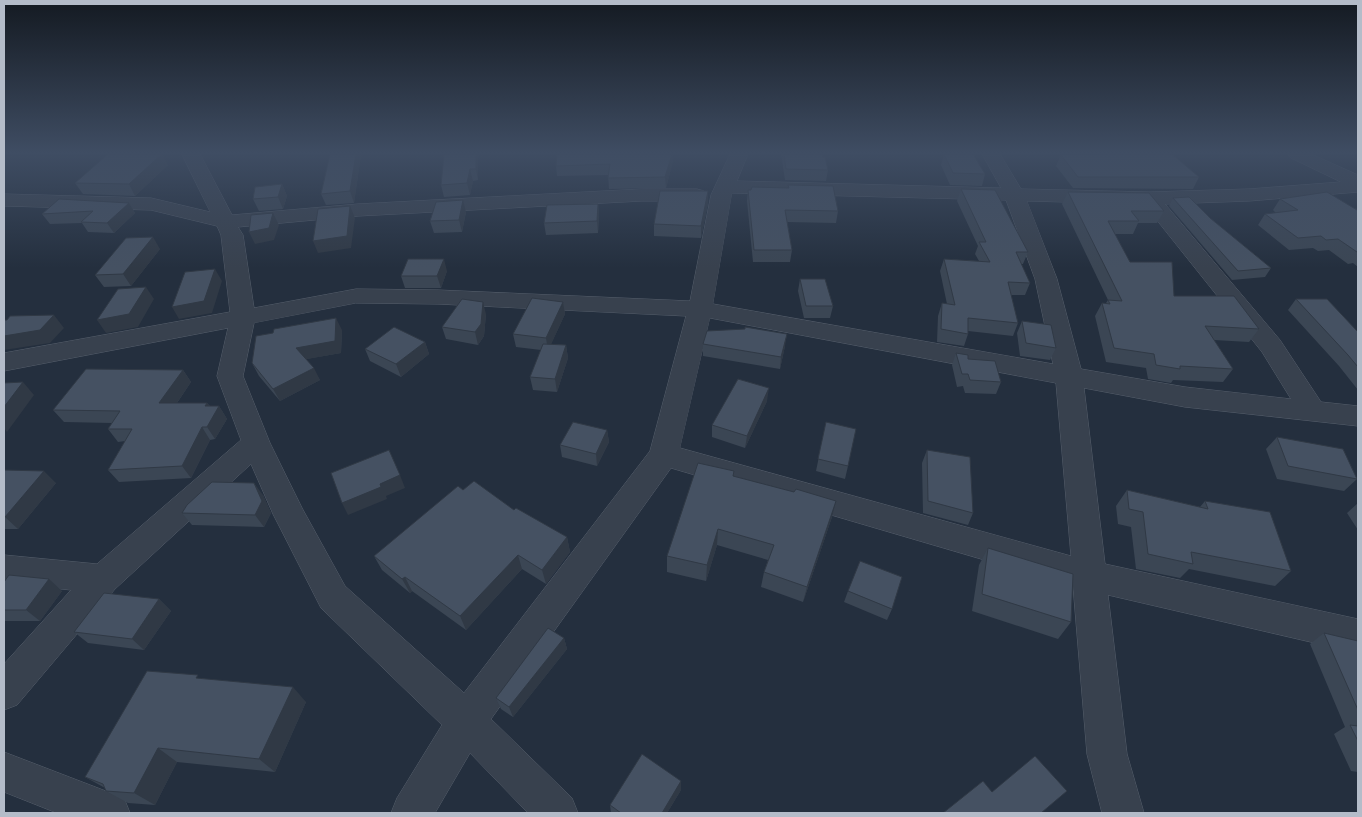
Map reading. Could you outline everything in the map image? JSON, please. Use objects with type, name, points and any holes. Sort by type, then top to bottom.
[{"type":"street","points":[[210,192],[232,235],[243,318],[230,376],[256,443],[289,514],[333,596],[466,721],[557,813]]},
{"type":"street","points":[[4,200],[151,204],[225,222],[358,210],[700,192]]},
{"type":"street","points":[[412,813],[466,721],[664,455],[700,309],[723,192]]},
{"type":"street","points":[[832,192],[1150,198],[1275,192]]},
{"type":"street","points":[[1014,194],[1046,279],[1069,375],[1107,754],[1123,813]]},
{"type":"street","points":[[1150,198],[1271,346],[1312,410]]},
{"type":"street","points":[[4,362],[356,296],[438,297],[700,309],[1186,397],[1358,416]]},
{"type":"street","points":[[4,692],[103,579],[256,443]]},
{"type":"street","points":[[664,455],[1090,576],[1358,636]]},
{"type":"street","points":[[4,569],[103,579]]},
{"type":"street","points":[[4,772],[109,813]]},
{"type":"building","points":[[254,192],[279,192],[278,197],[253,199]]},
{"type":"building","points":[[321,192],[339,192],[321,194]]},
{"type":"building","points":[[660,192],[708,192],[701,226],[654,224]]},
{"type":"building","points":[[748,192],[834,192],[838,211],[785,210],[792,250],[754,250]]},
{"type":"building","points":[[962,192],[996,192],[1028,252],[1016,252],[1030,283],[1008,282],[1018,323],[968,318],[968,334],[941,329],[942,303],[955,305],[944,259],[990,262],[979,242],[986,242]]},
{"type":"building","points":[[1068,192],[1149,193],[1164,211],[1131,211],[1139,221],[1108,221],[1130,262],[1172,262],[1174,296],[1234,296],[1259,329],[1205,326],[1233,369],[1180,366],[1180,369],[1156,365],[1154,354],[1114,348],[1102,303],[1110,304],[1108,300],[1122,301]]},
{"type":"building","points":[[1327,192],[1358,209],[1358,252],[1338,239],[1326,240],[1321,236],[1298,238],[1265,214],[1298,210],[1280,199]]},
{"type":"building","points":[[1189,197],[1210,218],[1271,268],[1238,271],[1173,198]]},
{"type":"building","points":[[59,199],[129,203],[107,223],[81,222],[93,211],[42,214]]},
{"type":"building","points":[[463,200],[459,220],[430,221],[436,202]]},
{"type":"building","points":[[598,204],[597,221],[544,223],[547,205]]},
{"type":"building","points":[[350,206],[347,236],[313,241],[318,209]]},
{"type":"building","points":[[273,213],[269,228],[249,232],[251,215]]},
{"type":"building","points":[[153,237],[123,274],[95,275],[126,238]]},
{"type":"building","points":[[408,259],[444,259],[437,276],[401,276]]},
{"type":"building","points":[[215,269],[204,301],[172,307],[185,272]]},
{"type":"building","points":[[800,279],[825,279],[833,306],[806,306]]},
{"type":"building","points":[[146,287],[129,314],[97,320],[118,289]]},
{"type":"building","points":[[532,298],[563,302],[546,338],[513,334]]},
{"type":"building","points":[[462,299],[483,302],[481,324],[475,332],[442,327]]},
{"type":"building","points":[[1296,299],[1327,299],[1358,332],[1358,367],[1348,355]]},
{"type":"building","points":[[54,315],[40,330],[4,336],[4,320],[7,320],[10,316]]},
{"type":"building","points":[[336,318],[335,341],[296,348],[314,368],[273,389],[252,363],[256,336],[273,333],[274,329]]},
{"type":"building","points":[[1022,321],[1051,325],[1056,348],[1026,343]]},
{"type":"building","points":[[394,327],[425,342],[396,364],[365,349]]},
{"type":"building","points":[[745,327],[787,334],[781,357],[703,344],[707,331],[745,329]]},
{"type":"building","points":[[543,344],[566,345],[555,379],[530,377]]},
{"type":"building","points":[[956,353],[968,355],[968,359],[995,361],[1001,382],[970,380],[968,374],[962,374]]},
{"type":"building","points":[[86,369],[183,370],[159,403],[207,403],[205,406],[219,406],[207,427],[202,427],[182,466],[108,470],[132,429],[108,429],[120,411],[53,410]]},
{"type":"building","points":[[738,379],[769,388],[747,436],[712,425]]},
{"type":"building","points":[[23,382],[4,407],[4,383]]},
{"type":"building","points":[[573,422],[607,430],[596,454],[560,445]]},
{"type":"building","points":[[826,422],[856,429],[848,466],[818,459]]},
{"type":"building","points":[[1277,437],[1343,449],[1357,479],[1288,466]]},
{"type":"building","points":[[389,450],[400,475],[380,484],[381,487],[342,503],[331,473]]},
{"type":"building","points":[[927,450],[970,457],[973,513],[928,501]]},
{"type":"building","points":[[698,463],[734,471],[733,476],[794,492],[796,489],[836,501],[807,587],[764,572],[774,545],[718,529],[707,565],[667,556]]},
{"type":"building","points":[[4,470],[44,471],[5,517],[4,517]]},
{"type":"building","points":[[474,481],[514,510],[516,508],[567,537],[542,570],[518,555],[460,616],[405,577],[402,579],[374,556],[458,486],[463,490]]},
{"type":"building","points":[[212,482],[254,483],[262,501],[255,515],[182,513],[187,505]]},
{"type":"building","points":[[1127,490],[1208,509],[1205,501],[1270,512],[1291,571],[1191,552],[1193,564],[1148,554],[1143,512],[1129,509]]},
{"type":"building","points":[[988,548],[1073,574],[1071,622],[982,594]]},
{"type":"building","points":[[860,561],[902,577],[892,609],[848,591]]},
{"type":"building","points":[[9,575],[49,579],[26,610],[4,610],[4,582]]},
{"type":"building","points":[[104,593],[159,599],[132,639],[74,632]]},
{"type":"building","points":[[548,628],[564,638],[509,707],[496,698]]},
{"type":"building","points":[[1324,633],[1358,641],[1358,710]]},
{"type":"building","points":[[147,671],[198,675],[196,678],[293,687],[259,759],[158,748],[134,793],[106,791],[103,784],[85,777]]},
{"type":"building","points":[[1350,725],[1358,726],[1358,741]]},
{"type":"building","points":[[642,754],[681,781],[662,813],[621,813],[610,805]]},
{"type":"building","points":[[1035,756],[1067,791],[1041,813],[943,813],[983,781],[992,792]]}]
